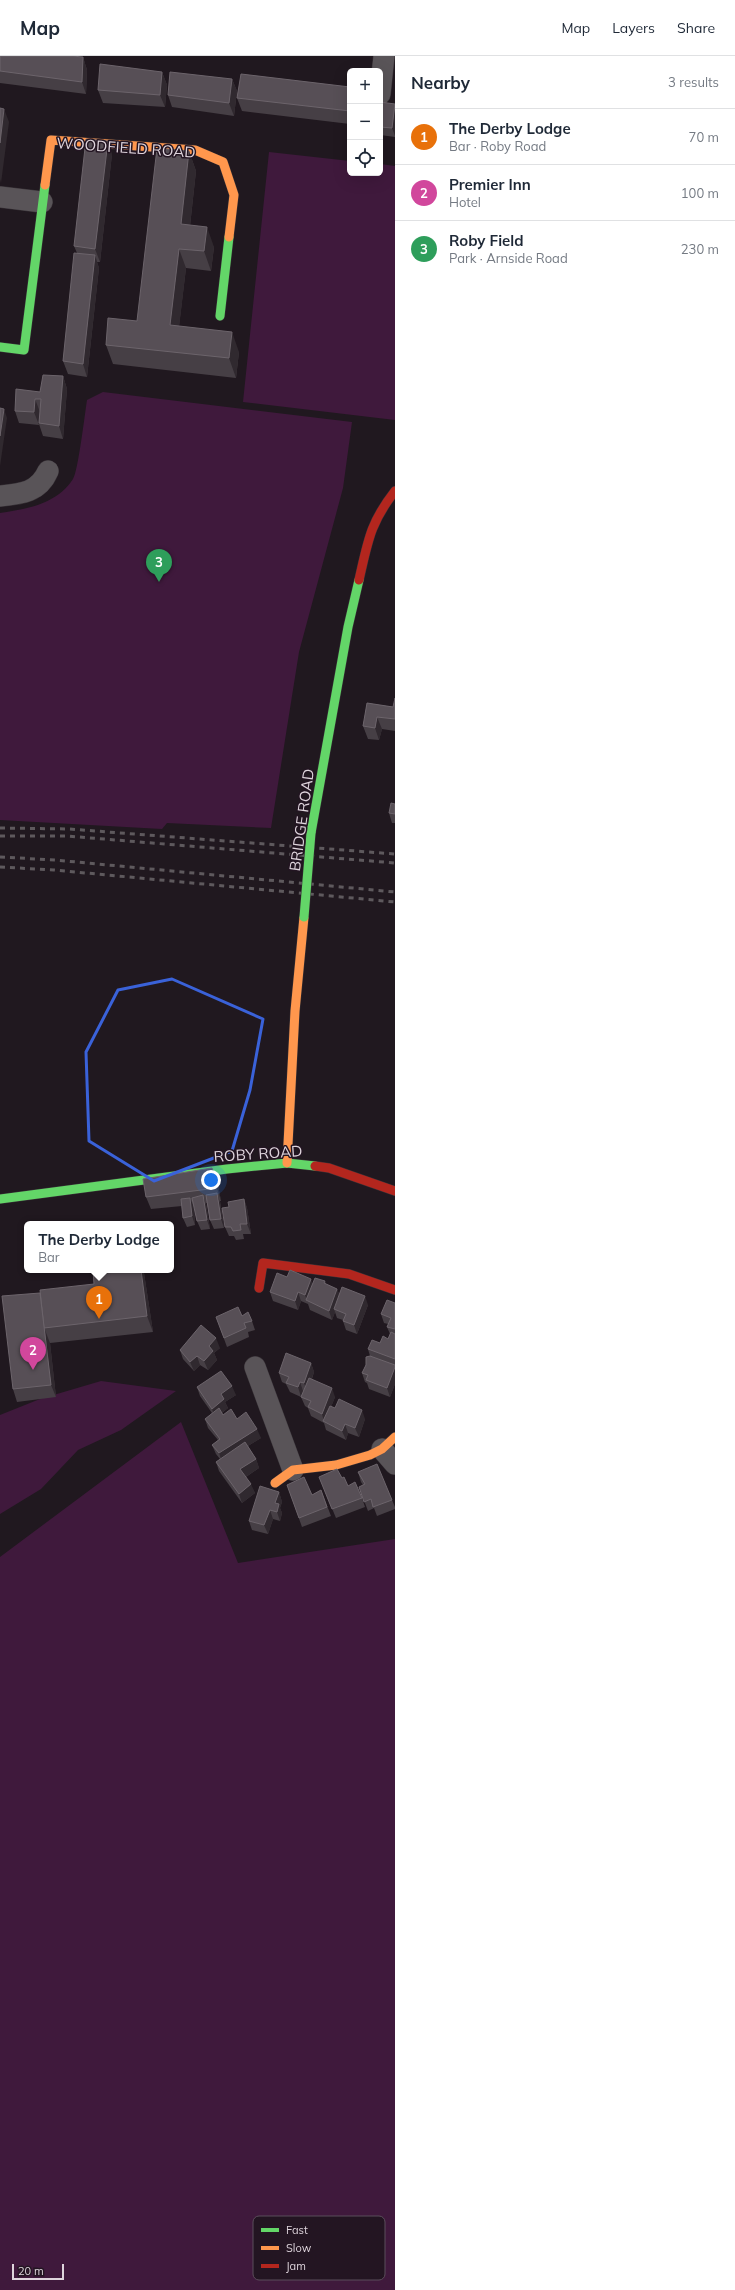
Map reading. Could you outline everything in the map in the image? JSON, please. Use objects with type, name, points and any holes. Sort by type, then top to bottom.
[{"type":"street","points":[[383,68],[384,56]]},
{"type":"street","points":[[383,102],[395,104]]},
{"type":"street","name":"WOODFIELD ROAD","points":[[0,347],[24,350],[51,140],[195,150],[223,162],[234,195],[220,316]]},
{"type":"street","points":[[0,197],[42,202]]},
{"type":"street","points":[[0,496],[36,488],[44,481],[48,471]]},
{"type":"street","name":"BRIDGE ROAD","points":[[287,1163],[295,1011],[311,833],[348,627],[369,535],[379,512],[395,491]]},
{"type":"street","name":"ROBY ROAD","points":[[0,1199],[227,1169],[287,1163],[329,1168],[395,1191]]},
{"type":"street","points":[[259,1288],[263,1263],[349,1274],[395,1290]]},
{"type":"street","points":[[255,1367],[293,1470]]},
{"type":"street","points":[[275,1483],[293,1470],[336,1465],[391,1450]]},
{"type":"highlighted area","points":[[172,979],[263,1019],[250,1090],[232,1151],[154,1181],[89,1141],[86,1052],[118,990]]},
{"type":"shaded area","points":[[269,152],[347,161],[347,176],[383,176],[383,164],[395,166],[395,420],[243,402]]},
{"type":"shaded area","points":[[103,392],[352,422],[343,488],[299,652],[271,828],[167,823],[162,829],[0,820],[0,513],[21,510],[50,500],[59,494],[73,479],[77,466],[87,400]]},
{"type":"shaded area","points":[[101,1381],[176,1391],[121,1430],[78,1450],[41,1489],[0,1514],[0,1415],[40,1399]]},
{"type":"shaded area","points":[[181,1422],[238,1563],[395,1539],[395,2290],[0,2290],[0,1557]]},
{"type":"building","points":[[0,56],[83,57],[82,82],[0,71]]},
{"type":"building","points":[[100,64],[162,72],[160,95],[98,90]]},
{"type":"building","points":[[170,72],[232,79],[229,103],[168,95]]},
{"type":"building","points":[[241,74],[347,87],[347,111],[237,98]]},
{"type":"building","points":[[383,102],[395,104],[392,128],[383,127]]},
{"type":"building","points":[[0,108],[4,109],[0,143]]},
{"type":"building","points":[[86,139],[108,141],[95,249],[74,246]]},
{"type":"building","points":[[157,148],[189,151],[181,224],[207,227],[204,251],[179,249],[170,325],[232,332],[229,358],[106,345],[108,318],[137,321]]},
{"type":"building","points":[[74,253],[95,255],[83,364],[63,361]]},
{"type":"building","points":[[43,375],[63,376],[59,426],[39,423],[41,399],[35,399],[34,412],[15,411],[16,389],[40,392]]},
{"type":"building","points":[[0,408],[4,409],[0,436]]},
{"type":"building","points":[[395,698],[395,719],[377,717],[375,728],[363,726],[367,703],[393,707]]},
{"type":"building","points":[[391,803],[395,804],[395,814],[389,813]]},
{"type":"building","points":[[212,1168],[217,1188],[146,1197],[143,1179]]},
{"type":"building","points":[[217,1193],[221,1219],[210,1220],[206,1195]]},
{"type":"building","points":[[203,1195],[207,1220],[197,1221],[192,1198]]},
{"type":"building","points":[[190,1198],[192,1216],[183,1218],[181,1199]]},
{"type":"building","points":[[244,1199],[247,1224],[240,1224],[241,1230],[233,1231],[231,1227],[225,1227],[222,1208],[229,1207],[228,1202]]},
{"type":"building","points":[[290,1270],[311,1279],[305,1295],[298,1292],[295,1301],[270,1292],[277,1273],[287,1277]]},
{"type":"building","points":[[93,1273],[141,1273],[147,1316],[44,1328],[40,1290],[94,1284]]},
{"type":"building","points":[[315,1278],[325,1281],[324,1283],[337,1289],[329,1311],[306,1300]]},
{"type":"building","points":[[342,1287],[365,1296],[354,1325],[343,1321],[346,1314],[334,1309]]},
{"type":"building","points":[[40,1293],[51,1385],[13,1389],[2,1296]]},
{"type":"building","points":[[387,1300],[395,1303],[395,1329],[387,1327],[391,1318],[381,1314]]},
{"type":"building","points":[[238,1307],[242,1316],[248,1312],[252,1321],[244,1323],[246,1328],[224,1338],[216,1317]]},
{"type":"building","points":[[201,1325],[216,1338],[209,1346],[213,1351],[204,1361],[197,1356],[190,1362],[180,1350]]},
{"type":"building","points":[[391,1332],[395,1334],[395,1359],[368,1349],[372,1340],[380,1343],[383,1336],[388,1339]]},
{"type":"building","points":[[286,1353],[311,1363],[304,1383],[300,1382],[298,1387],[286,1383],[289,1377],[279,1373]]},
{"type":"building","points":[[370,1356],[395,1365],[387,1388],[366,1380],[368,1375],[362,1373],[366,1365],[366,1357]]},
{"type":"building","points":[[221,1371],[232,1386],[221,1394],[224,1399],[212,1409],[197,1387]]},
{"type":"building","points":[[309,1378],[332,1388],[322,1414],[308,1407],[311,1401],[301,1397]]},
{"type":"building","points":[[339,1399],[362,1410],[355,1428],[345,1424],[342,1431],[323,1421],[330,1406],[335,1408]]},
{"type":"building","points":[[219,1408],[223,1415],[231,1409],[237,1419],[246,1412],[257,1429],[219,1453],[212,1445],[220,1439],[205,1419]]},
{"type":"building","points":[[245,1442],[256,1459],[240,1469],[251,1484],[239,1494],[216,1462]]},
{"type":"building","points":[[377,1464],[392,1500],[373,1507],[371,1499],[364,1502],[359,1487],[365,1484],[358,1472]]},
{"type":"building","points":[[337,1469],[342,1478],[344,1477],[348,1486],[355,1482],[362,1498],[332,1509],[319,1477]]},
{"type":"building","points":[[304,1477],[312,1495],[321,1490],[327,1507],[299,1518],[287,1485]]},
{"type":"building","points":[[260,1486],[279,1492],[275,1503],[279,1504],[277,1512],[270,1510],[264,1525],[249,1521]]},
{"type":"railway","points":[[0,828],[69,829],[395,854]]},
{"type":"railway","points":[[0,836],[67,836],[395,863]]},
{"type":"railway","points":[[0,857],[55,860],[395,892]]},
{"type":"railway","points":[[0,867],[54,870],[395,902]]},
{"type":"traffic: fast","points":[[0,347],[24,350],[45,185]]},
{"type":"traffic: fast","points":[[220,316],[229,237]]},
{"type":"traffic: fast","points":[[311,833],[348,627],[359,580]]},
{"type":"traffic: fast","points":[[304,917],[311,833]]},
{"type":"traffic: fast","points":[[0,1199],[227,1169],[287,1163],[315,1166]]},
{"type":"traffic: slow","points":[[45,185],[51,140],[195,150],[223,162],[234,195],[229,237]]},
{"type":"traffic: slow","points":[[287,1163],[295,1011],[304,917]]},
{"type":"traffic: slow","points":[[275,1483],[293,1470],[336,1465],[370,1455],[382,1449],[395,1437]]},
{"type":"traffic: jam","points":[[359,580],[368,543],[375,523],[395,491]]},
{"type":"traffic: jam","points":[[315,1166],[329,1168],[395,1191]]},
{"type":"traffic: jam","points":[[259,1288],[263,1263],[349,1274],[395,1290]]},
{"type":"place","name":"Roby Field","points":[[159,582]]},
{"type":"place","name":"The Derby Lodge","points":[[99,1319]]},
{"type":"place","name":"Premier Inn","points":[[33,1370]]}]
